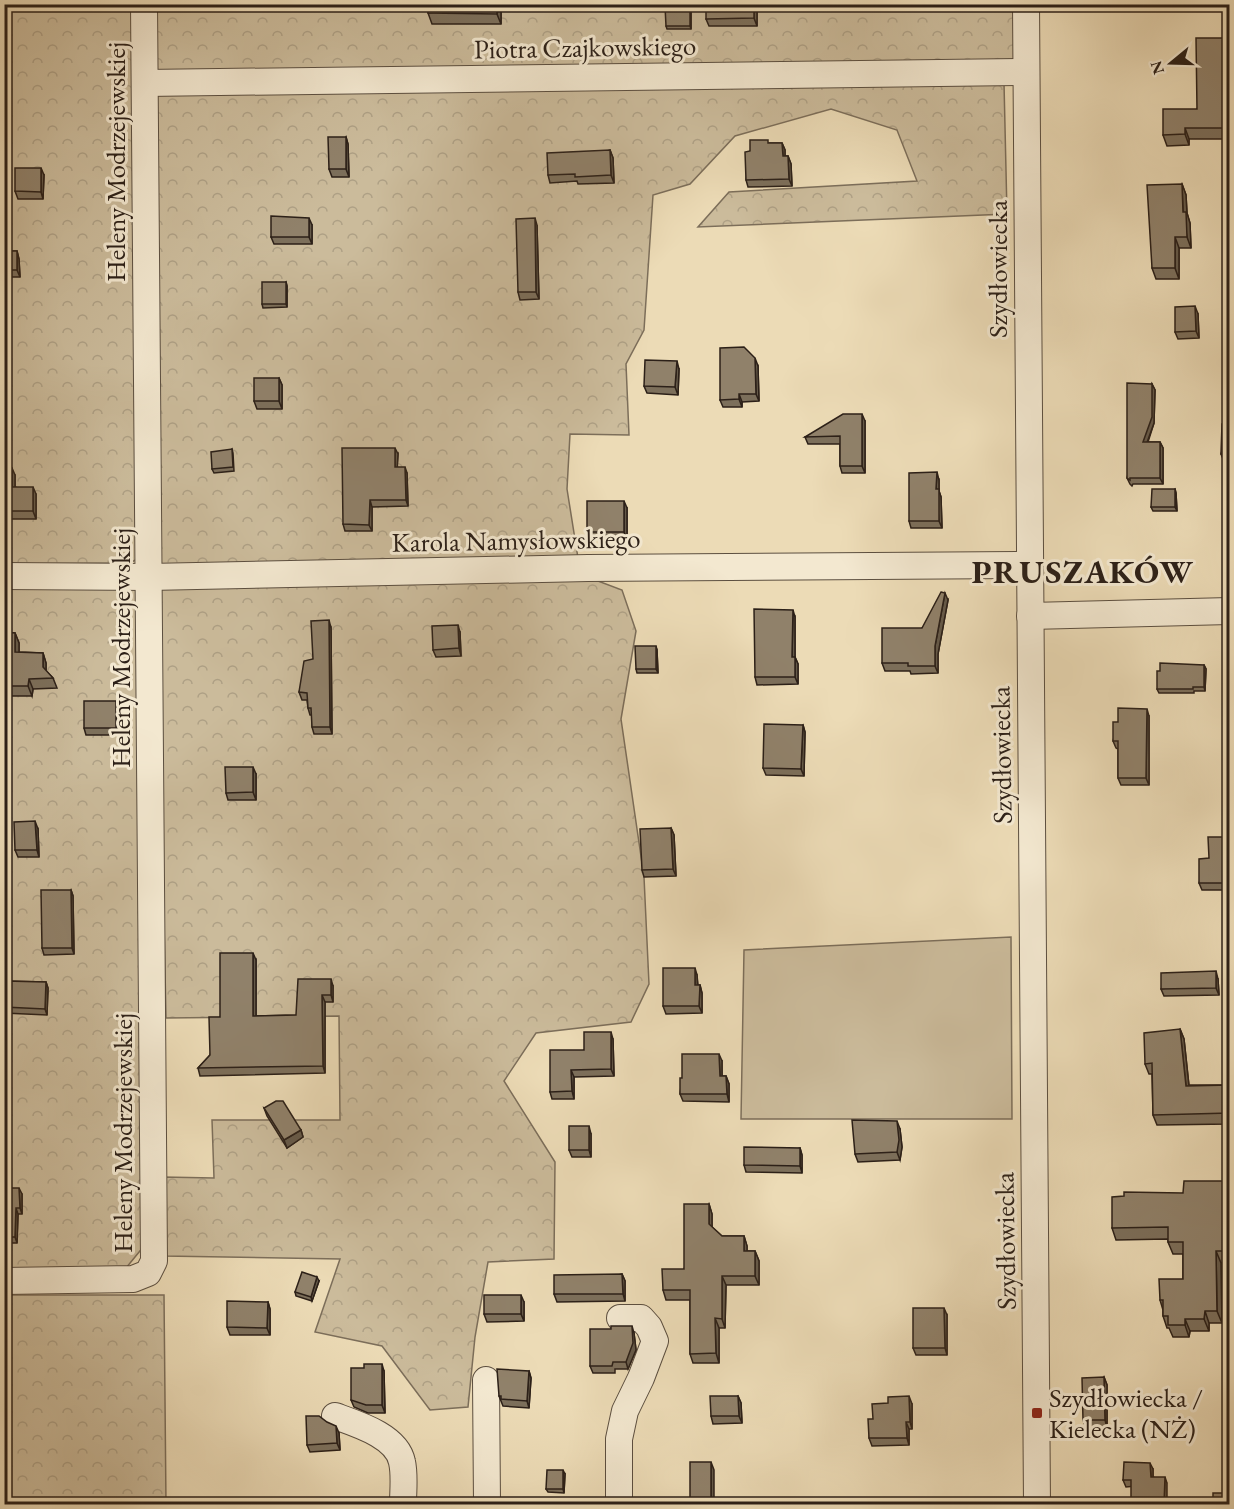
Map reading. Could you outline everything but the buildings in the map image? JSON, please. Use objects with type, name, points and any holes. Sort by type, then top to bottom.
[{"type":"street","name":"Heleny Modrzejewskiej","points":[[4,1281],[133,1279],[148,1273],[154,1262],[144,4]]},
{"type":"street","name":"Szydłowiecka","points":[[1026,4],[1037,1504]]},
{"type":"street","name":"Piotra Czajkowskiego","points":[[145,83],[1026,72]]},
{"type":"street","name":"Karola Namysłowskiego","points":[[4,576],[149,577],[577,568],[1029,565]]},
{"type":"street","points":[[1030,616],[1230,610]]},
{"type":"street","points":[[619,1504],[619,1438],[625,1411],[655,1341],[649,1327],[641,1318],[620,1318]]},
{"type":"street","points":[[486,1380],[487,1504]]},
{"type":"street","points":[[335,1416],[377,1432],[390,1443],[402,1461],[403,1504]]},
{"type":"green space","points":[[4,5],[1030,5],[1031,67],[152,73],[141,557],[130,563],[5,564]]},
{"type":"green space","points":[[1004,83],[1007,214],[698,227],[729,192],[917,181],[897,130],[831,109],[735,136],[690,184],[653,195],[644,330],[626,364],[629,435],[570,434],[567,489],[578,558],[158,568],[153,92]]},
{"type":"green space","points":[[582,575],[622,590],[636,631],[621,719],[644,877],[649,984],[631,1022],[536,1033],[504,1081],[555,1162],[554,1259],[488,1262],[475,1337],[468,1407],[430,1410],[382,1346],[315,1332],[340,1259],[164,1256],[163,1177],[214,1178],[212,1120],[340,1120],[339,1016],[166,1018],[157,584]]},
{"type":"green space","points":[[4,584],[137,585],[144,1246],[126,1268],[5,1272]]},
{"type":"green space","points":[[1011,937],[1012,1119],[741,1119],[744,950]]},
{"type":"green space","points":[[5,1295],[164,1295],[166,1504],[19,1504],[5,1498]]},
{"type":"place","name":"Szydłowiecka / Kielecka (NŻ)","points":[[1037,1413]]},
{"type":"district","name":"PRUSZAKÓW","points":[[1083,571]]}]
